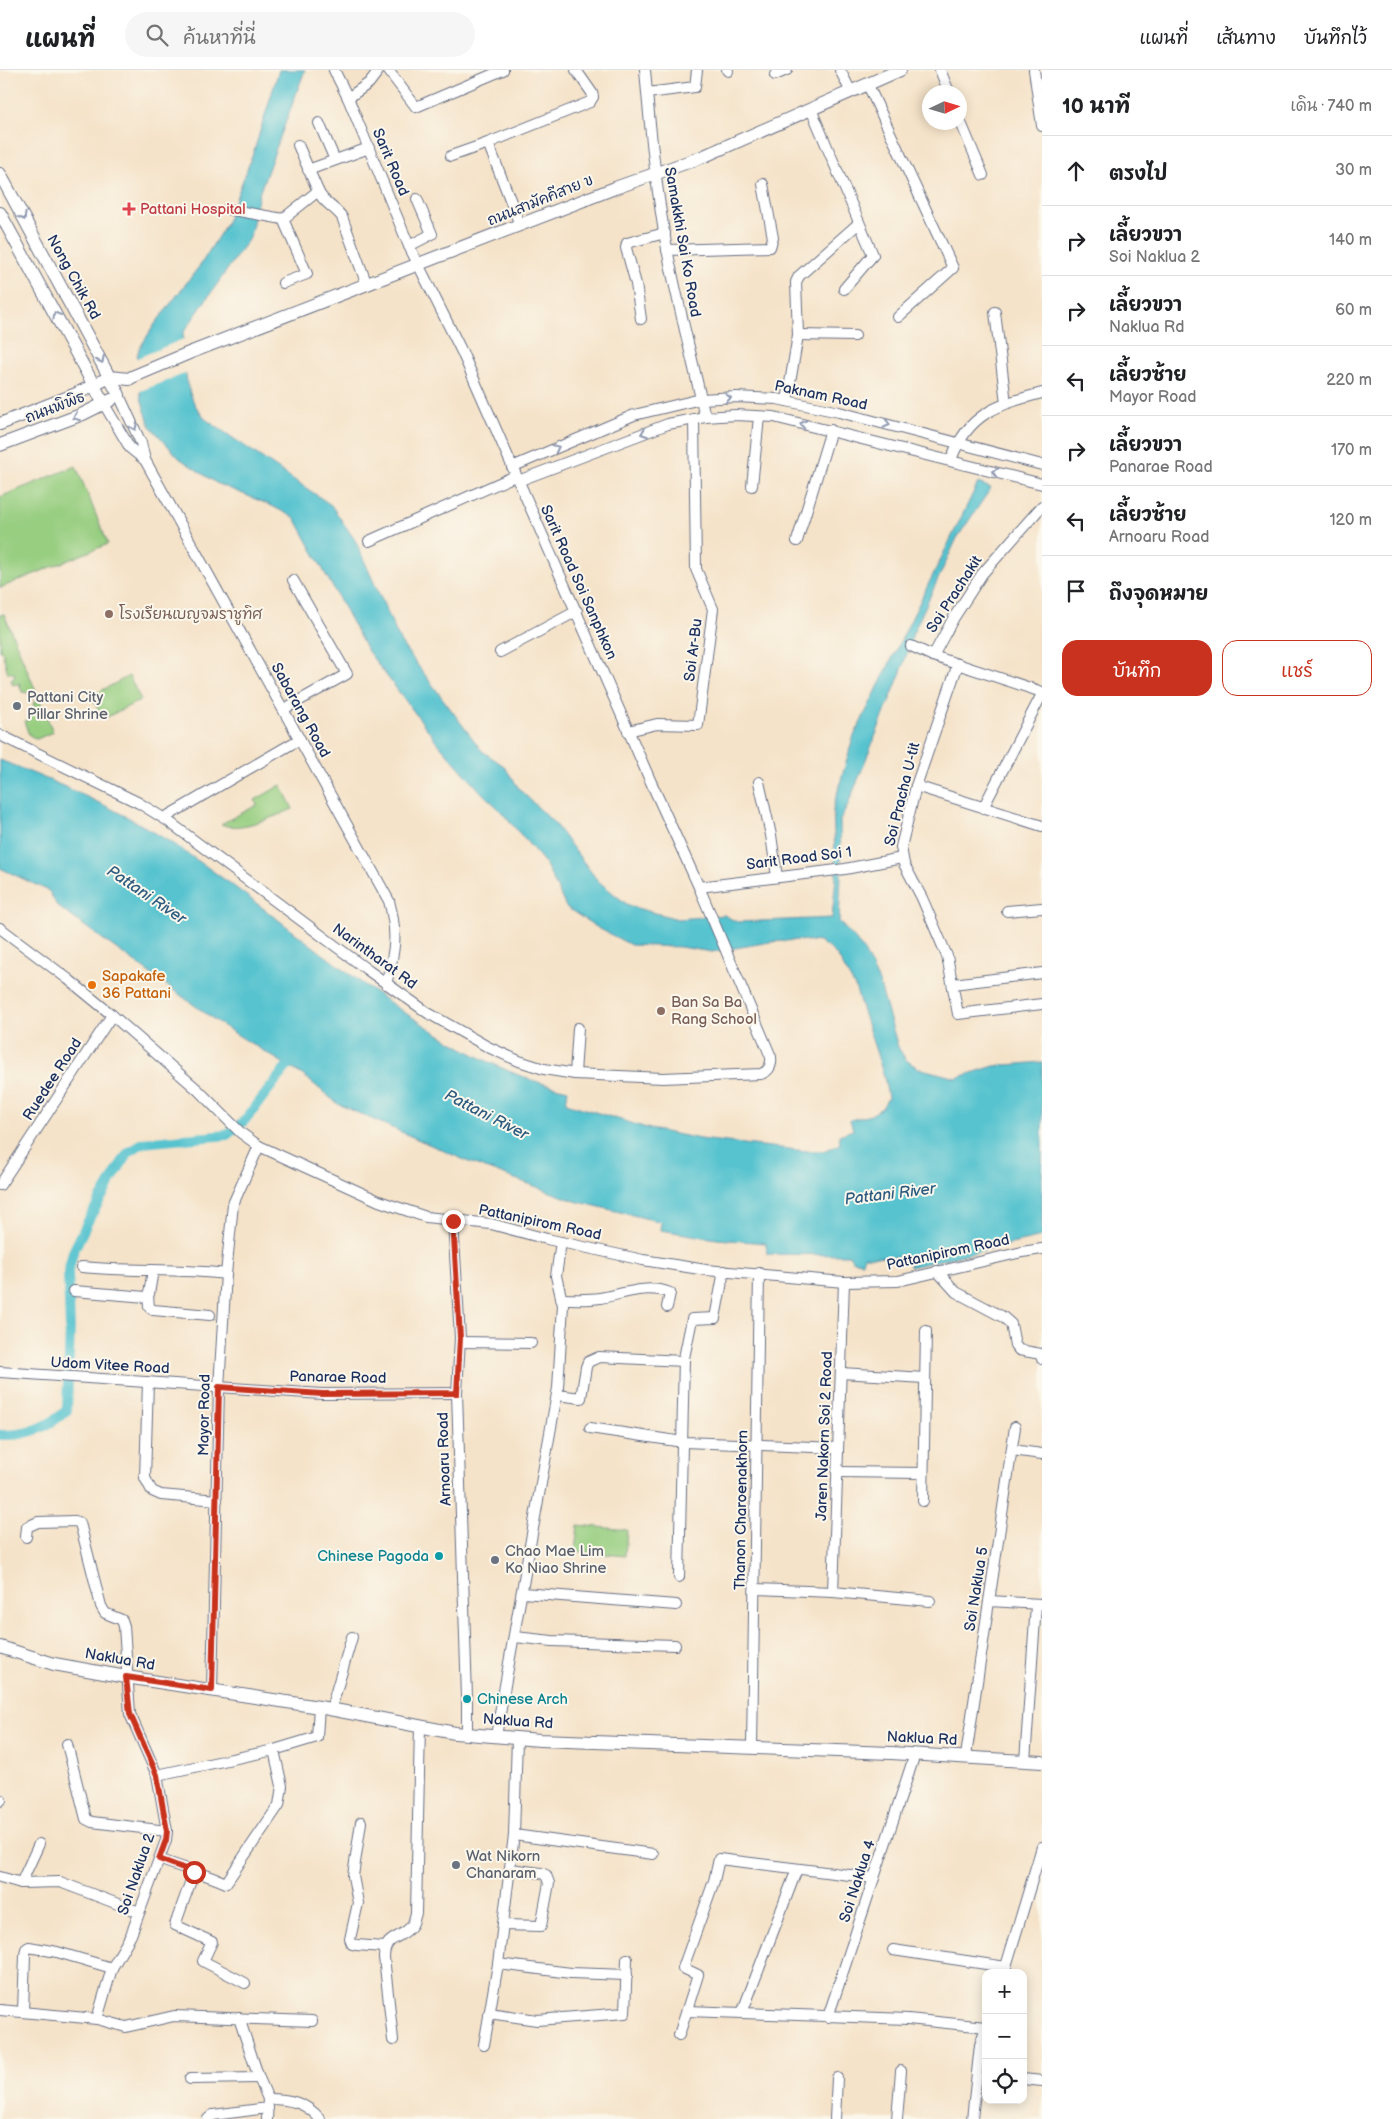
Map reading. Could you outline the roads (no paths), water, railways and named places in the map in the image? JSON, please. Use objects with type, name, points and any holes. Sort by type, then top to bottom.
[{"type":"main road","name":"ถนนสามัคคีสาย ข","points":[[130,378],[189,353],[520,225],[702,157],[900,70]]},
{"type":"main road","name":"Nong Chik Rd","points":[[0,174],[119,395]]},
{"type":"main road","points":[[0,213],[104,404]]},
{"type":"main road","points":[[110,377],[130,378]]},
{"type":"main road","name":"ถนนพิพิธ","points":[[0,424],[110,377]]},
{"type":"main road","points":[[119,395],[130,378]]},
{"type":"main road","name":"ถนนพิพิธ","points":[[0,445],[83,414],[119,395]]},
{"type":"main road","name":"Naklua Rd","points":[[0,1647],[54,1664],[325,1708],[467,1734],[517,1738],[966,1756],[1042,1762]]},
{"type":"street","name":"Sarit Road","points":[[334,70],[348,98],[409,246],[420,265]]},
{"type":"street","points":[[348,98],[369,83],[379,70]]},
{"type":"street","points":[[388,70],[416,107],[500,71]]},
{"type":"street","points":[[451,156],[590,102],[593,97],[592,93],[576,70]]},
{"type":"street","name":"Samakkhi Sai Ko Road","points":[[645,70],[655,173],[664,233],[705,417]]},
{"type":"street","points":[[647,93],[695,87],[697,70]]},
{"type":"street","points":[[775,75],[787,70]]},
{"type":"street","points":[[840,70],[850,92]]},
{"type":"street","points":[[940,70],[946,85]]},
{"type":"street","points":[[1034,70],[1042,126]]},
{"type":"street","points":[[868,84],[953,268],[898,317]]},
{"type":"street","points":[[811,110],[873,255],[844,289]]},
{"type":"street","points":[[319,123],[335,160]]},
{"type":"street","points":[[965,130],[983,175]]},
{"type":"street","points":[[488,143],[520,225]]},
{"type":"street","points":[[298,145],[318,191],[326,204],[337,211],[342,217],[367,285]]},
{"type":"street","points":[[308,170],[369,148]]},
{"type":"street","points":[[667,250],[770,247],[773,238],[763,184]]},
{"type":"street","points":[[227,209],[283,219],[318,191]]},
{"type":"street","points":[[409,246],[432,234],[417,199]]},
{"type":"street","points":[[283,219],[307,274],[283,283]]},
{"type":"street","points":[[787,401],[798,335],[796,282],[799,276],[859,223]]},
{"type":"street","points":[[641,319],[636,284],[626,248],[627,243],[664,233]]},
{"type":"street","name":"Sarit Road Soi Sanphkon","points":[[420,265],[462,352],[628,731],[700,887],[771,1057],[770,1066]]},
{"type":"street","points":[[995,312],[1006,403]]},
{"type":"street","points":[[798,335],[854,336]]},
{"type":"street","points":[[951,460],[958,442],[982,414],[1006,403],[1042,393]]},
{"type":"street","name":"Sabarang Road","points":[[119,395],[141,443],[145,460],[300,738],[388,901],[394,918],[395,952],[386,984]]},
{"type":"street","name":"Paknam Road","points":[[515,475],[634,415],[701,399],[736,397],[787,401],[958,442],[1042,465]]},
{"type":"street","name":"Sabarang Road","points":[[104,404],[130,448],[145,460]]},
{"type":"street","points":[[369,541],[515,475],[668,424],[705,417],[774,417],[1042,484]]},
{"type":"street","points":[[752,486],[759,417]]},
{"type":"street","name":"Soi Ar-Bu","points":[[628,731],[656,724],[698,725],[713,608],[696,569],[694,419]]},
{"type":"street","points":[[797,541],[831,430]]},
{"type":"street","name":"Soi Prachakit","points":[[933,656],[952,619],[982,574],[1042,506]]},
{"type":"street","points":[[284,709],[347,674],[293,580]]},
{"type":"street","points":[[500,652],[577,611]]},
{"type":"street","points":[[911,646],[933,656],[1042,693],[983,808]]},
{"type":"street","name":"Soi Pracha U-tit","points":[[958,664],[916,786],[901,848],[902,858],[947,956],[958,1014],[1042,1004]]},
{"type":"street","name":"Narintharat Rd","points":[[0,735],[139,803],[164,818],[386,984],[428,1013],[488,1047],[519,1061],[544,1069],[575,1074],[663,1078],[761,1074],[767,1072],[770,1066]]},
{"type":"street","points":[[164,818],[300,738]]},
{"type":"street","points":[[759,782],[771,836],[777,877]]},
{"type":"street","points":[[916,786],[1042,826]]},
{"type":"street","name":"Sarit Road Soi 1","points":[[700,887],[845,869],[902,858]]},
{"type":"street","points":[[1008,912],[1042,908]]},
{"type":"street","name":"Pattanipirom Road","points":[[0,928],[112,1015],[198,1090],[241,1133],[259,1146],[379,1202],[426,1218],[491,1224],[643,1260],[724,1271],[844,1282],[898,1281],[1042,1249]]},
{"type":"street","points":[[953,984],[1042,973]]},
{"type":"street","name":"Ruedee Road","points":[[0,1185],[112,1015]]},
{"type":"street","points":[[575,1074],[578,1028]]},
{"type":"street","name":"Mayor Road","points":[[212,1690],[219,1387],[226,1274],[233,1204],[259,1146]]},
{"type":"street","name":"Arnoaru Road","points":[[453,1221],[460,1342],[457,1393],[467,1734]]},
{"type":"street","points":[[496,1736],[557,1394],[563,1305],[556,1276],[561,1242]]},
{"type":"street","points":[[82,1267],[122,1271],[199,1271],[226,1274]]},
{"type":"street","points":[[153,1270],[148,1296],[150,1307],[153,1310],[210,1315]]},
{"type":"street","points":[[679,1576],[684,1361],[692,1318],[715,1318],[724,1271]]},
{"type":"street","points":[[937,1271],[956,1292],[1003,1317],[1011,1324],[1015,1345],[1019,1350],[1036,1352],[1041,1354],[1042,1359]]},
{"type":"street","name":"Thanon Charoenakhorn","points":[[752,1748],[759,1273]]},
{"type":"street","name":"Jaren Nakorn Soi 2 Road","points":[[833,1592],[844,1282]]},
{"type":"street","points":[[74,1290],[148,1296]]},
{"type":"street","points":[[561,1299],[599,1298],[633,1290],[664,1291],[670,1293],[667,1308]]},
{"type":"street","points":[[923,1501],[926,1331]]},
{"type":"street","points":[[460,1342],[531,1343]]},
{"type":"street","points":[[557,1394],[581,1398],[588,1362],[599,1357],[684,1361]]},
{"type":"street","name":"Udom Vitee Road","points":[[0,1372],[219,1387]]},
{"type":"street","points":[[841,1373],[925,1378]]},
{"type":"street","points":[[148,1382],[145,1478],[152,1491],[161,1495],[217,1500]]},
{"type":"street","name":"Panarae Road","points":[[219,1387],[322,1394],[457,1393]]},
{"type":"street","name":"Soi Naklua 5","points":[[966,1756],[1015,1427]]},
{"type":"street","points":[[590,1428],[683,1442],[838,1448]]},
{"type":"street","points":[[1012,1450],[1042,1454]]},
{"type":"street","points":[[837,1472],[924,1474]]},
{"type":"street","name":"Soi Naklua 2","points":[[26,1538],[27,1527],[38,1522],[76,1521],[80,1523],[101,1606],[105,1613],[122,1620],[124,1626],[130,1714],[157,1775],[167,1831],[166,1840],[131,1935],[112,1968],[97,2019]]},
{"type":"street","points":[[755,1589],[833,1592],[930,1601]]},
{"type":"street","points":[[523,1593],[676,1604]]},
{"type":"street","points":[[989,1601],[1039,1604],[1025,1761]]},
{"type":"street","points":[[157,1775],[274,1750],[317,1737],[325,1708],[352,1637]]},
{"type":"street","points":[[515,1637],[552,1641],[675,1645]]},
{"type":"street","points":[[393,2040],[384,1947],[392,1938],[412,1925],[416,1913],[420,1726]]},
{"type":"street","points":[[484,2045],[498,1964],[514,1835],[517,1738]]},
{"type":"street","points":[[67,1744],[86,1819],[92,1822],[167,1831]]},
{"type":"street","points":[[159,1859],[194,1872],[210,1875],[226,1883],[279,1804],[282,1786],[274,1750]]},
{"type":"street","name":"Soi Naklua 4","points":[[828,2017],[915,1754]]},
{"type":"street","points":[[361,1822],[353,1876],[358,1903],[350,1939],[352,1944],[356,1945],[384,1947]]},
{"type":"street","points":[[514,1835],[654,1854]]},
{"type":"street","points":[[21,1883],[39,1844]]},
{"type":"street","points":[[1005,1969],[1042,1847]]},
{"type":"street","points":[[679,2035],[698,1976],[683,1968],[714,1881],[719,1859],[874,1878]]},
{"type":"street","points":[[503,1925],[541,1926],[549,1883],[546,1875],[541,1873],[510,1868]]},
{"type":"street","points":[[742,2013],[797,1869]]},
{"type":"street","points":[[194,1872],[175,1925],[212,1942],[203,1961],[245,1983]]},
{"type":"street","points":[[0,1876],[21,1883],[60,1882],[138,1912]]},
{"type":"street","points":[[23,2011],[25,1955],[26,1949],[29,1947],[57,1952],[112,1968]]},
{"type":"street","points":[[894,1950],[999,1969]]},
{"type":"street","points":[[490,2013],[537,2020],[625,2013],[627,1959]]},
{"type":"street","points":[[498,1964],[571,1973],[627,1975]]},
{"type":"street","points":[[0,2010],[97,2019],[126,2027],[174,2016],[312,2021]]},
{"type":"street","points":[[687,2012],[908,2020],[982,2027]]},
{"type":"street","points":[[239,2018],[268,2103],[267,2119]]},
{"type":"street","points":[[972,2119],[981,2075],[980,2045],[982,2039]]},
{"type":"street","points":[[897,2119],[902,2071]]},
{"type":"street","points":[[190,2079],[259,2078]]},
{"type":"street","points":[[835,2119],[837,2078]]},
{"type":"street","points":[[1027,2079],[1042,2081]]},
{"type":"street","points":[[208,2119],[213,2115],[287,2099],[305,2105],[320,2119]]},
{"type":"water","name":"Pattani River","points":[[279,70],[305,70],[259,194],[250,237],[183,333],[185,369],[189,391],[200,412],[208,421],[331,505],[355,540],[401,643],[482,751],[504,766],[520,790],[554,823],[598,881],[629,906],[678,919],[724,915],[737,922],[832,918],[836,877],[833,808],[853,738],[978,483],[991,488],[957,538],[913,633],[901,672],[847,807],[840,820],[841,876],[839,922],[865,953],[879,982],[898,1047],[906,1060],[918,1068],[956,1078],[994,1066],[1042,1062],[1042,1237],[910,1267],[909,1257],[864,1256],[862,1262],[852,1260],[849,1255],[767,1254],[766,1243],[717,1239],[660,1230],[661,1222],[575,1201],[469,1162],[338,1104],[304,1076],[223,1026],[57,906],[49,891],[0,868],[0,760],[87,797],[129,818],[170,842],[402,1011],[484,1060],[532,1080],[568,1090],[566,1103],[650,1129],[700,1139],[806,1151],[823,1151],[840,1144],[839,1135],[853,1130],[850,1120],[871,1115],[882,1108],[888,1098],[884,1076],[855,987],[838,957],[820,942],[799,940],[770,942],[712,952],[680,947],[631,945],[598,928],[566,907],[545,863],[498,808],[482,793],[437,742],[367,650],[295,518],[270,505],[216,483],[179,458],[150,426],[141,398],[137,356],[139,349],[155,324],[201,264],[226,224],[253,154]]},
{"type":"waterway","points":[[0,1435],[19,1434],[36,1430],[52,1422],[67,1410],[70,1327],[68,1273],[73,1252],[90,1217],[127,1154],[142,1143],[227,1135],[245,1120],[295,1056]]},
{"type":"place","name":"Pattani Hospital","points":[[129,209]]},
{"type":"place","name":"โรงเรียนเบญจมราชูทิศ","points":[[109,614]]},
{"type":"place","name":"Pattani City Pillar Shrine","points":[[17,706]]},
{"type":"place","name":"Sapakafe 36 Pattani","points":[[92,985]]},
{"type":"place","name":"Ban Sa Ba Rang School","points":[[661,1011]]},
{"type":"place","name":"Chinese Pagoda","points":[[439,1556]]},
{"type":"place","name":"Chao Mae Lim Ko Niao Shrine","points":[[495,1560]]},
{"type":"place","name":"Chinese Arch","points":[[467,1699]]},
{"type":"place","name":"Wat Nikorn Chanaram","points":[[456,1865]]}]
